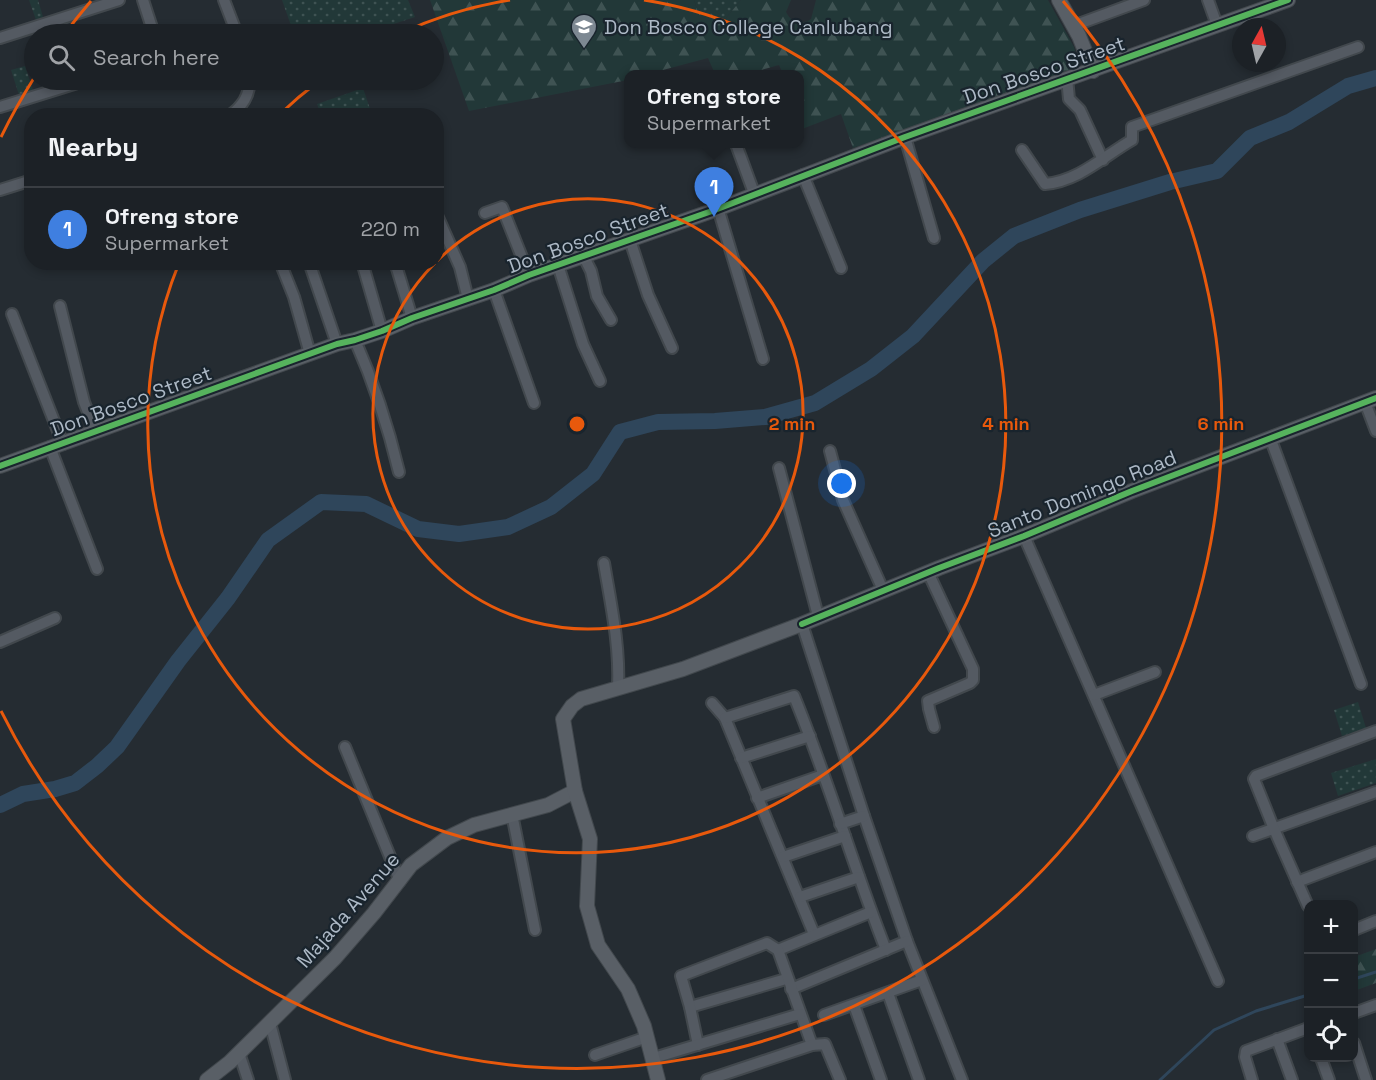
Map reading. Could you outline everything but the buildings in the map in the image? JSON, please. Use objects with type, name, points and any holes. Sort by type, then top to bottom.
[{"type":"street","points":[[44,24],[119,0]]},
{"type":"street","points":[[143,0],[151,24]]},
{"type":"street","points":[[224,0],[231,24]]},
{"type":"street","points":[[1059,0],[1093,70]]},
{"type":"street","points":[[1073,26],[1144,0]]},
{"type":"street","points":[[1208,0],[1217,26]]},
{"type":"street","name":"Don Bosco Street","points":[[0,466],[337,344],[382,331],[905,137],[1288,0]]},
{"type":"street","points":[[0,38],[24,30]]},
{"type":"street","points":[[1022,150],[1045,184],[1060,183],[1103,160],[1132,140],[1132,127],[1358,47]]},
{"type":"street","points":[[1067,78],[1069,99],[1080,110],[1103,160]]},
{"type":"street","points":[[0,107],[55,90]]},
{"type":"street","points":[[239,108],[246,98],[248,90]]},
{"type":"street","points":[[905,137],[934,238]]},
{"type":"street","points":[[737,148],[754,193]]},
{"type":"street","points":[[803,175],[841,268]]},
{"type":"street","points":[[0,190],[24,182]]},
{"type":"street","points":[[485,213],[502,207],[529,275]]},
{"type":"street","points":[[718,208],[763,358]]},
{"type":"street","points":[[444,231],[460,267],[468,298]]},
{"type":"street","points":[[630,240],[648,295],[672,348]]},
{"type":"street","points":[[584,257],[591,271],[597,296],[611,320]]},
{"type":"street","points":[[558,265],[584,344],[600,381]]},
{"type":"street","points":[[283,270],[294,297],[310,354]]},
{"type":"street","points":[[312,270],[337,344]]},
{"type":"street","points":[[364,270],[382,331]]},
{"type":"street","points":[[397,270],[412,318]]},
{"type":"street","points":[[494,290],[534,403]]},
{"type":"street","points":[[60,306],[84,402],[95,430]]},
{"type":"street","points":[[12,314],[97,569]]},
{"type":"street","points":[[355,340],[375,386],[392,440],[399,472]]},
{"type":"street","points":[[1371,400],[1376,431]]},
{"type":"street","name":"Santo Domingo Road","points":[[575,791],[563,719],[572,706],[581,699],[683,669],[802,624],[1132,491],[1371,400]]},
{"type":"street","points":[[1271,440],[1361,684]]},
{"type":"street","points":[[830,451],[843,500],[883,590]]},
{"type":"street","points":[[779,468],[818,616]]},
{"type":"street","points":[[1024,536],[1218,981]]},
{"type":"street","points":[[604,563],[617,635],[618,688]]},
{"type":"street","points":[[928,572],[974,675],[970,683],[928,700],[928,709],[934,727]]},
{"type":"street","points":[[0,642],[55,618]]},
{"type":"street","points":[[802,624],[907,941],[962,1080]]},
{"type":"street","points":[[1094,695],[1155,672]]},
{"type":"street","points":[[726,718],[794,696],[886,950]]},
{"type":"street","points":[[712,703],[726,718],[814,934]]},
{"type":"street","points":[[1305,900],[1254,782],[1256,776],[1376,731]]},
{"type":"street","points":[[741,758],[810,736]]},
{"type":"street","points":[[345,747],[400,880]]},
{"type":"street","points":[[757,798],[823,775]]},
{"type":"street","points":[[575,791],[590,839],[587,906],[598,945],[628,988],[647,1036],[658,1080]]},
{"type":"street","name":"Majada Avenue","points":[[207,1080],[239,1053],[335,958],[411,865],[447,838],[474,825],[548,805],[575,791]]},
{"type":"street","points":[[1253,836],[1376,792]]},
{"type":"street","points":[[512,814],[535,930]]},
{"type":"street","points":[[840,824],[864,816]]},
{"type":"street","points":[[783,857],[846,836]]},
{"type":"street","points":[[1297,882],[1376,852]]},
{"type":"street","points":[[800,897],[859,877]]},
{"type":"street","points":[[778,950],[872,912]]},
{"type":"street","points":[[1358,928],[1376,921]]},
{"type":"street","points":[[690,1007],[789,984],[907,941]]},
{"type":"street","points":[[698,1045],[681,976],[767,943],[778,950],[812,1046]]},
{"type":"street","points":[[824,1015],[922,980]]},
{"type":"street","points":[[888,993],[919,1080]]},
{"type":"street","points":[[854,1005],[881,1080]]},
{"type":"street","points":[[1358,1010],[1376,1005]]},
{"type":"street","points":[[657,1058],[800,1014]]},
{"type":"street","points":[[270,1023],[285,1080]]},
{"type":"street","points":[[1252,1080],[1246,1051],[1304,1030]]},
{"type":"street","points":[[595,1055],[647,1036]]},
{"type":"street","points":[[1277,1039],[1292,1080]]},
{"type":"street","points":[[707,1080],[812,1046],[825,1044],[837,1079]]},
{"type":"street","points":[[239,1053],[248,1080]]},
{"type":"street","points":[[1358,1057],[1366,1080]]},
{"type":"street","points":[[1322,1062],[1329,1080]]},
{"type":"green space","points":[[29,0],[38,0],[43,17],[36,20]]},
{"type":"green space","points":[[282,0],[408,0],[415,17],[394,24],[290,24]]},
{"type":"green space","points":[[430,0],[694,0],[699,15],[710,14],[719,21],[726,18],[741,0],[791,0],[786,12],[791,19],[800,23],[811,19],[816,0],[1048,0],[1074,47],[1076,59],[1071,69],[1065,74],[853,148],[841,114],[804,128],[804,70],[781,70],[779,65],[761,70],[713,70],[708,58],[663,70],[624,70],[624,81],[469,111],[444,40],[444,24],[438,24]]},
{"type":"green space","points":[[694,0],[741,0],[726,18],[719,21],[710,15],[699,15]]},
{"type":"green space","points":[[24,66],[24,90],[33,90],[19,95],[11,70]]},
{"type":"green space","points":[[357,90],[364,90],[370,108],[318,108],[317,104]]},
{"type":"green space","points":[[1358,702],[1366,728],[1342,736],[1334,710]]},
{"type":"green space","points":[[1376,759],[1376,783],[1338,796],[1331,773]]},
{"type":"green space","points":[[1376,949],[1376,983],[1358,990],[1358,956]]},
{"type":"waterway","points":[[0,805],[23,794],[75,783],[97,766],[117,747],[178,661],[228,598],[268,540],[321,502],[366,504],[418,529],[459,534],[508,527],[551,507],[593,474],[620,432],[658,422],[765,417],[815,403],[871,369],[913,336],[983,261],[1014,236],[1080,210],[1170,182],[1217,171],[1250,138],[1289,122],[1348,86],[1376,78]]},
{"type":"waterway","points":[[1358,978],[1376,972]]},
{"type":"waterway","points":[[1160,1080],[1214,1030],[1256,1011],[1304,996]]},
{"type":"cycle path","points":[[0,466],[337,344],[382,331],[529,275],[712,211],[905,137],[1288,0]]},
{"type":"cycle path","points":[[802,624],[1132,491],[1376,398]]},
{"type":"place","name":"Don Bosco College Canlubang","points":[[584,50]]},
{"type":"place","name":"Ofreng store","points":[[714,217]]}]
